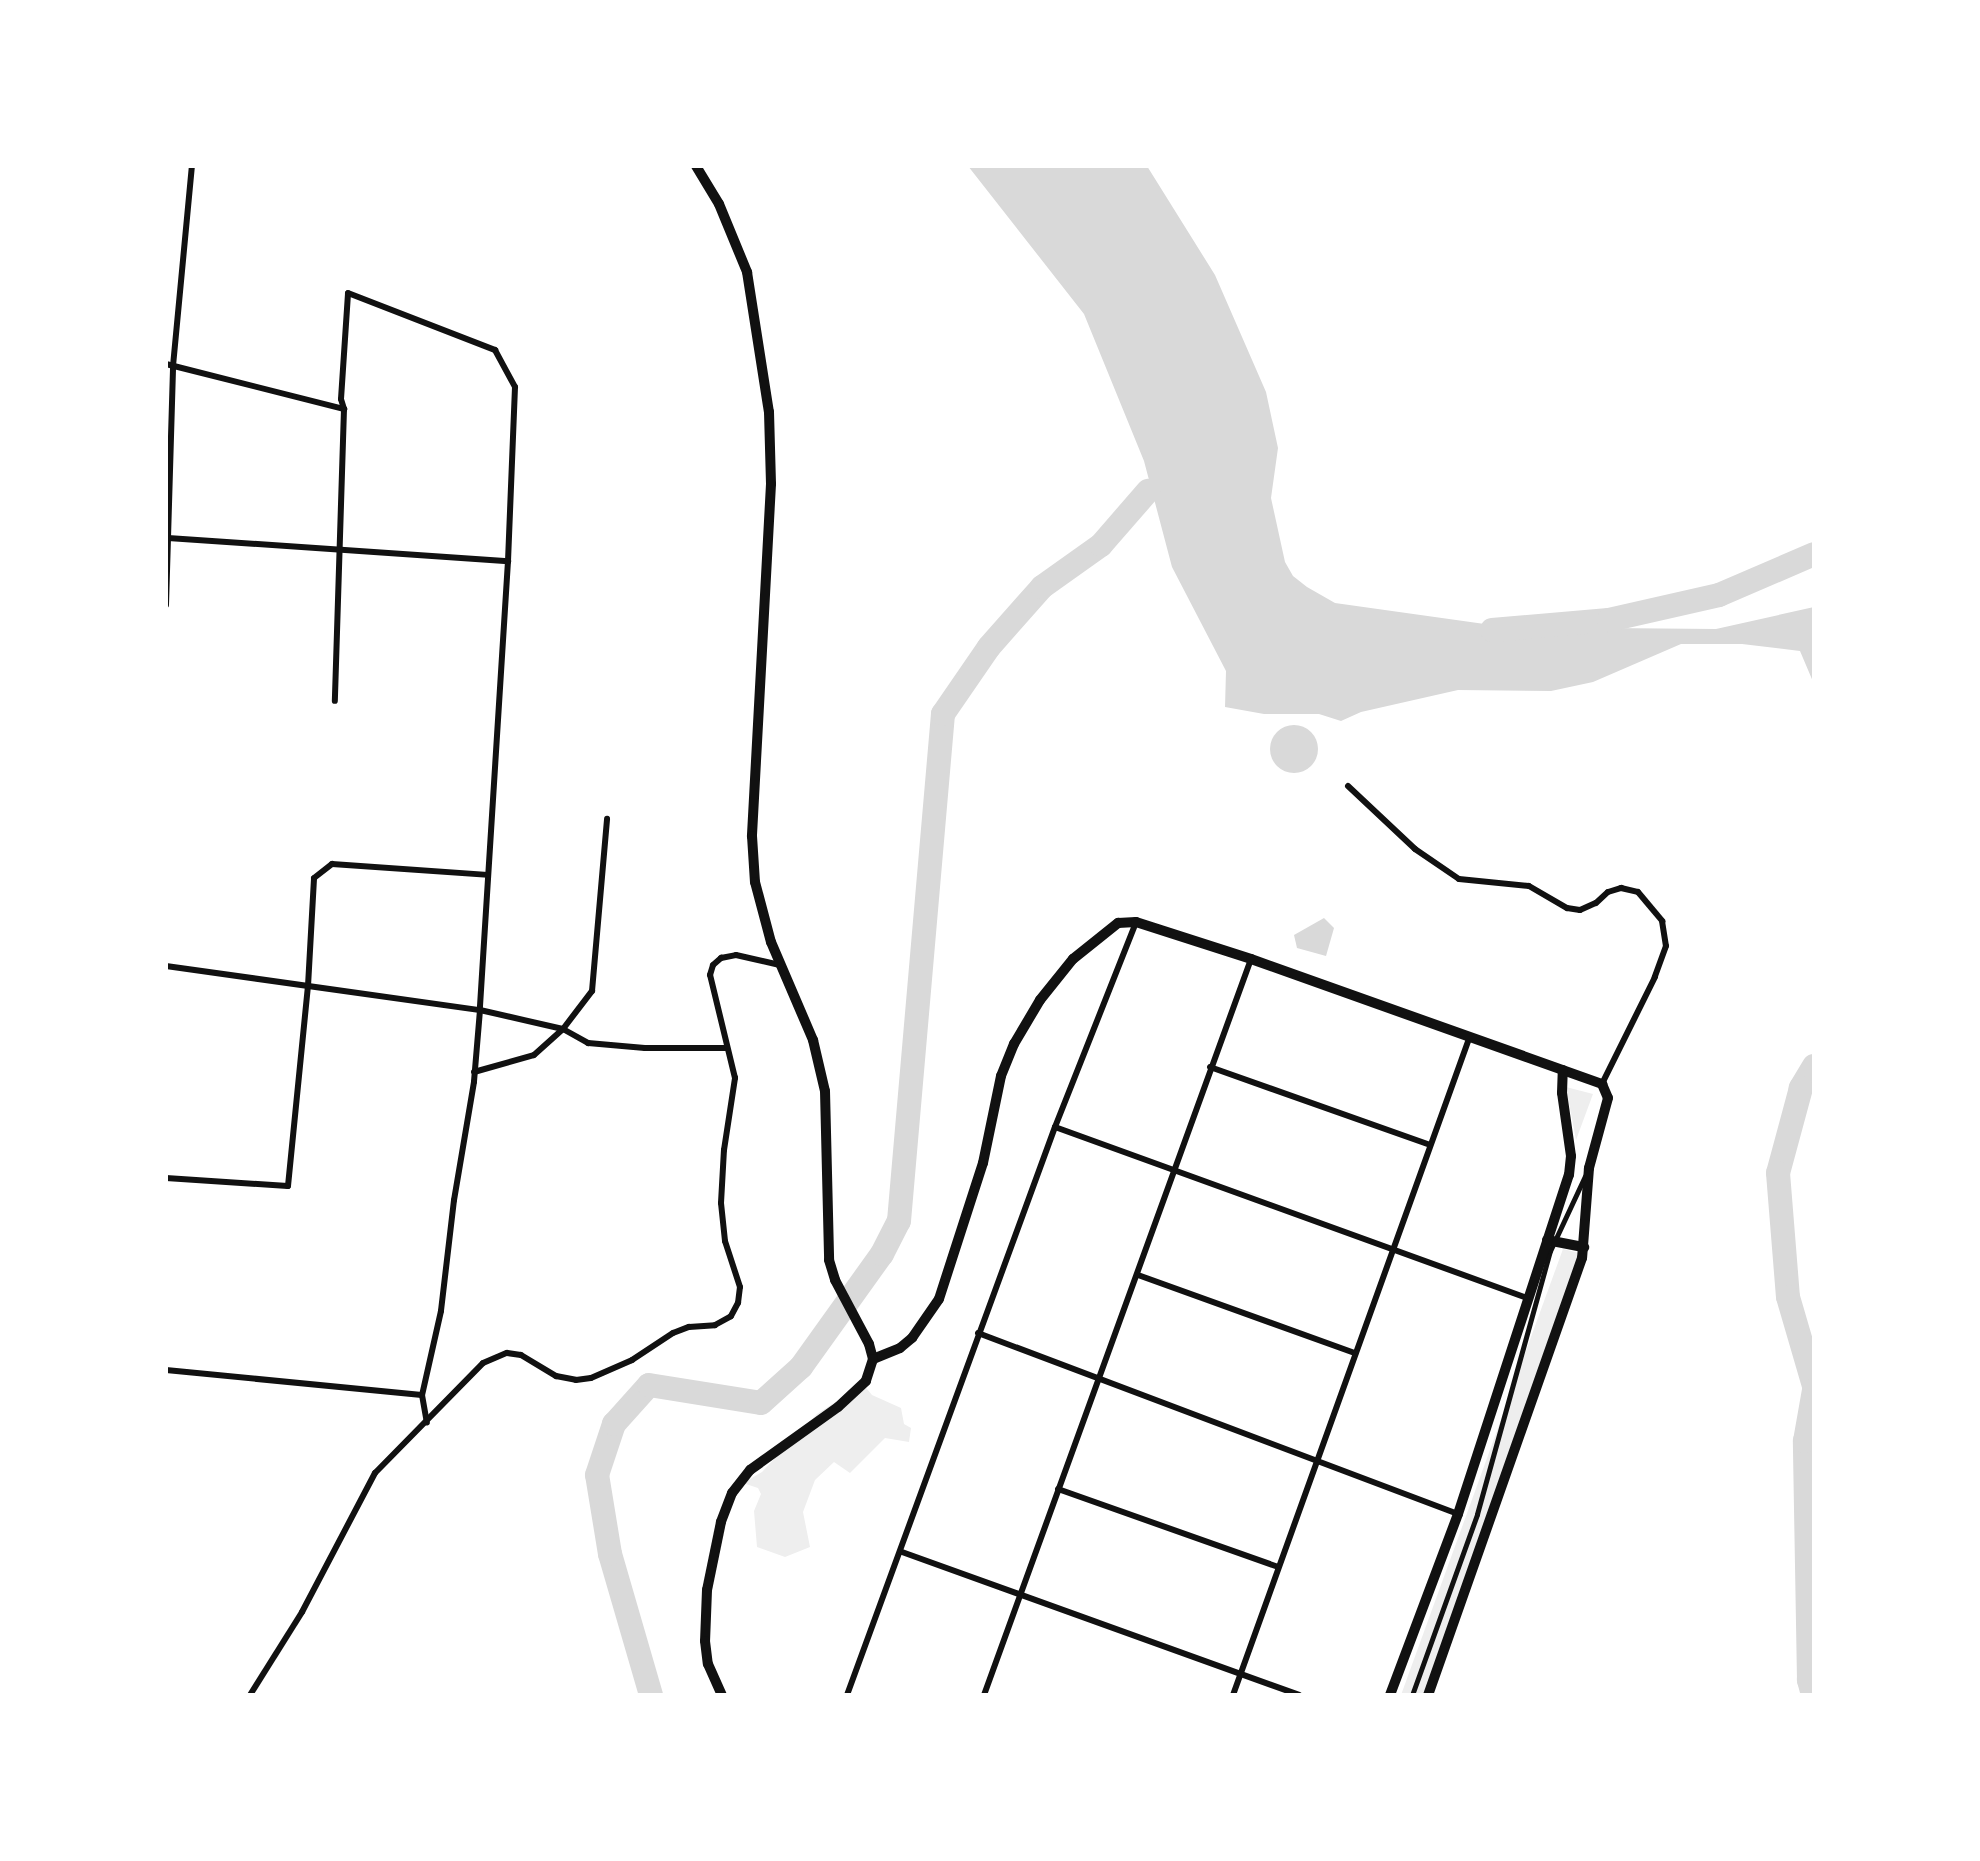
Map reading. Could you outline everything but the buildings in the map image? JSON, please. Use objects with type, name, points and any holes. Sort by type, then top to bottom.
[{"type":"main road","points":[[696,166],[719,204],[747,272],[769,412],[771,484],[752,836],[755,882],[781,966],[813,1040],[825,1091],[826,1233],[835,1280],[873,1359],[866,1381],[838,1407],[750,1470],[732,1493],[713,1553],[706,1602],[708,1664],[722,1695]]},
{"type":"main road","points":[[873,1359],[900,1348],[912,1338],[939,1299],[983,1163],[1001,1076],[1014,1044],[1040,1000],[1073,959],[1104,931],[1118,923],[1136,922],[1251,959],[1602,1084],[1608,1098],[1589,1168],[1584,1247],[1428,1695]]},
{"type":"main road","points":[[1390,1695],[1458,1514],[1571,1156],[1562,1093],[1563,1070]]},
{"type":"main road","points":[[1547,1240],[1584,1247]]},
{"type":"street","points":[[166,605],[169,365],[192,166]]},
{"type":"street","points":[[335,701],[344,409],[341,399],[348,293],[495,350],[515,387],[508,561],[480,1010],[441,1311],[422,1395],[427,1423]]},
{"type":"street","points":[[169,365],[344,409]]},
{"type":"street","points":[[168,538],[508,561]]},
{"type":"street","points":[[1348,786],[1415,849],[1459,879],[1529,886],[1557,903],[1580,910],[1596,903],[1608,892],[1621,888],[1638,892],[1662,921],[1666,946],[1655,977],[1602,1084]]},
{"type":"street","points":[[474,1072],[534,1055],[563,1029],[592,991],[607,819]]},
{"type":"street","points":[[166,1178],[288,1186],[308,986],[314,878],[332,864],[488,875]]},
{"type":"street","points":[[847,1695],[902,1552],[978,1333],[1055,1127],[1136,922]]},
{"type":"street","points":[[250,1695],[302,1612],[375,1473],[483,1363],[507,1353],[521,1355],[556,1376],[576,1380],[591,1378],[632,1360],[673,1333],[689,1327],[715,1325],[731,1316],[738,1303],[740,1287],[725,1241],[721,1203],[724,1150],[735,1078],[711,988],[713,965],[721,958],[736,955],[781,966]]},
{"type":"street","points":[[984,1695],[1251,959]]},
{"type":"street","points":[[166,966],[480,1010],[563,1029],[588,1043],[645,1048],[727,1048]]},
{"type":"street","points":[[1233,1695],[1470,1035]]},
{"type":"street","points":[[1210,1067],[1430,1145]]},
{"type":"street","points":[[1055,1127],[1527,1298]]},
{"type":"street","points":[[1412,1695],[1477,1514],[1550,1251],[1589,1168]]},
{"type":"street","points":[[1138,1275],[1355,1353]]},
{"type":"street","points":[[978,1333],[1458,1514]]},
{"type":"street","points":[[166,1370],[422,1395]]},
{"type":"street","points":[[1058,1489],[1278,1567]]},
{"type":"street","points":[[902,1552],[1299,1695]]},
{"type":"shaded area","points":[[968,166],[1147,166],[1215,275],[1266,392],[1278,448],[1271,498],[1285,562],[1293,576],[1307,587],[1335,603],[1506,627],[1716,629],[1814,607],[1814,684],[1800,651],[1742,644],[1681,644],[1593,682],[1551,691],[1458,690],[1361,712],[1341,721],[1319,714],[1264,714],[1225,707],[1226,671],[1172,567],[1144,461],[1084,314]]},
{"type":"shaded area","points":[[1294,725],[1311,732],[1318,749],[1311,766],[1294,773],[1277,766],[1270,749],[1277,732]]},
{"type":"shaded area","points":[[1324,918],[1334,928],[1326,956],[1297,948],[1294,935]]},
{"type":"shaded area","points":[[1566,1087],[1593,1094],[1576,1140]]},
{"type":"shaded area","points":[[1563,1249],[1583,1254],[1425,1695],[1401,1695]]},
{"type":"shaded area","points":[[863,1384],[872,1395],[901,1408],[904,1424],[911,1428],[909,1442],[885,1438],[850,1473],[834,1462],[815,1480],[803,1512],[810,1547],[785,1557],[757,1547],[754,1511],[761,1494],[758,1488],[743,1483],[762,1472],[817,1414]]},
{"type":"waterway","points":[[651,1695],[610,1554],[597,1475],[614,1424],[649,1385],[761,1403],[801,1367],[882,1254],[899,1221],[943,714],[989,647],[1042,587],[1101,545],[1148,491]]},
{"type":"waterway","points":[[1492,630],[1609,620],[1719,595],[1814,554]]},
{"type":"waterway","points":[[1814,1066],[1801,1088],[1778,1173],[1788,1297],[1814,1386]]},
{"type":"waterway","points":[[1813,1695],[1809,1680],[1805,1441],[1814,1390]]}]
